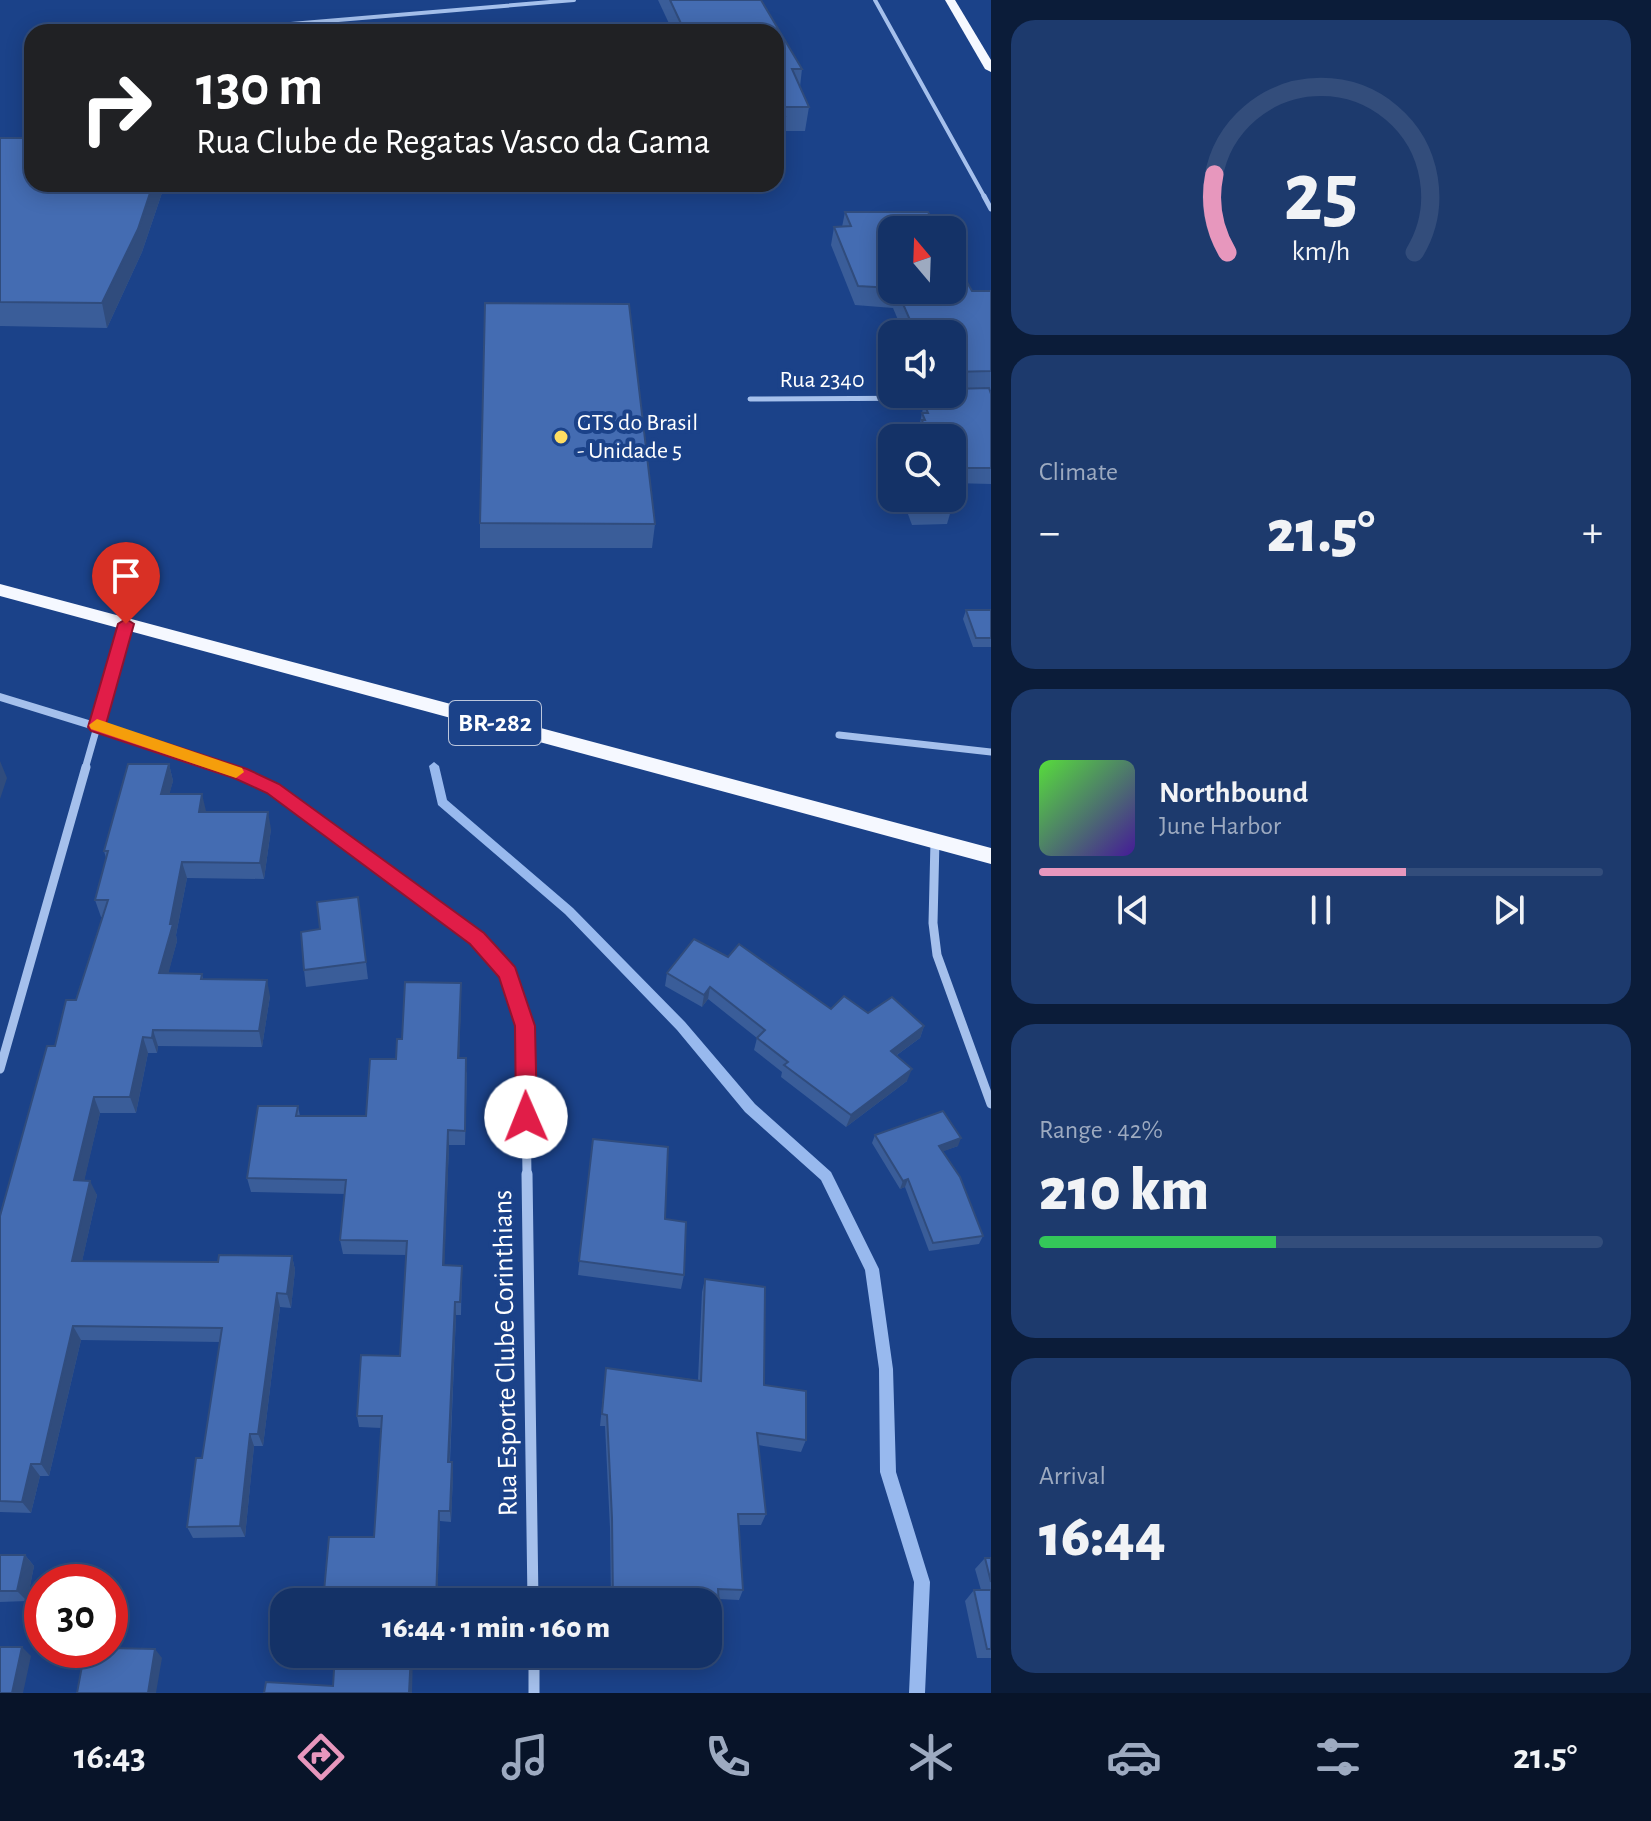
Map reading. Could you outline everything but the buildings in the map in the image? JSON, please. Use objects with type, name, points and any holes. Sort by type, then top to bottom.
[{"type":"highway","points":[[950,0],[991,69]]},
{"type":"highway","name":"BR-282","points":[[0,590],[991,856]]},
{"type":"street","points":[[291,24],[574,0]]},
{"type":"street","points":[[875,0],[991,209]]},
{"type":"street","name":"Rua 2340","points":[[750,399],[878,398]]},
{"type":"street","points":[[0,1069],[126,624]]},
{"type":"street","name":"Rua Esporte Clube Corinthians","points":[[0,697],[240,774],[273,789],[477,938],[508,973],[525,1026],[533,1588]]},
{"type":"street","points":[[839,735],[991,752]]},
{"type":"street","points":[[935,841],[933,923],[937,955],[991,1104]]},
{"type":"street","points":[[534,1668],[534,1693]]},
{"type":"waterway","points":[[434,766],[442,802],[569,911],[681,1026],[750,1108],[826,1176],[872,1269],[886,1369],[888,1472],[922,1582],[917,1693]]},
{"type":"slow traffic","points":[[97,725],[236,772]]},
{"type":"place","name":"GTS do Brasil - Unidade 5","points":[[561,437]]},
{"type":"route","points":[[126,624],[97,727],[240,774],[273,789],[477,938],[508,973],[525,1026],[526,1117]]}]
